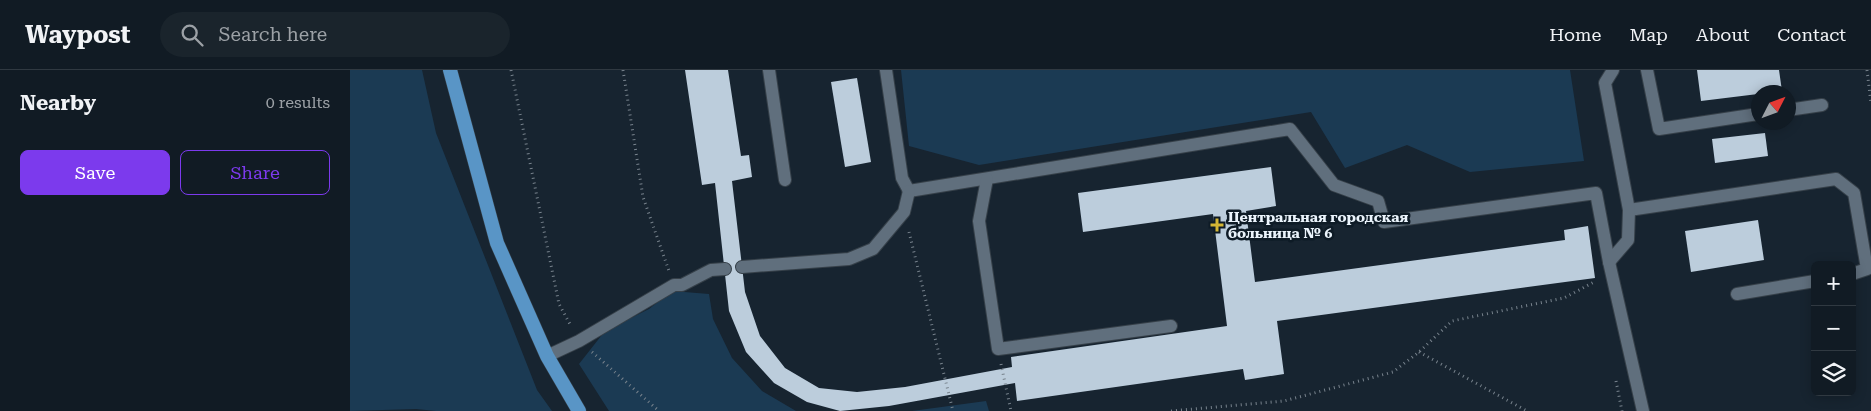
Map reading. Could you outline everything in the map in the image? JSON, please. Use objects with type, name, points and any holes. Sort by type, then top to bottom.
[{"type":"main road","points":[[450,70],[497,243],[547,356],[579,411]]},
{"type":"lane","points":[[768,70],[784,180]]},
{"type":"lane","points":[[742,267],[849,259],[873,249],[904,212],[909,191],[902,178],[886,70]]},
{"type":"lane","points":[[1609,262],[1628,240],[1629,210],[1605,83],[1613,70]]},
{"type":"lane","points":[[1647,70],[1659,129],[1751,115]]},
{"type":"lane","points":[[1796,109],[1822,105]]},
{"type":"lane","points":[[909,191],[1290,129],[1334,184],[1378,201],[1384,222],[1596,193],[1609,262],[1643,411]]},
{"type":"lane","points":[[987,179],[980,221],[998,349],[1170,326]]},
{"type":"lane","points":[[1629,210],[1836,179],[1854,193],[1867,269],[1856,273]]},
{"type":"lane","points":[[547,356],[579,341],[674,285],[682,285],[711,270],[725,269]]},
{"type":"lane","points":[[1737,294],[1811,282]]},
{"type":"path","points":[[511,70],[559,304],[579,341],[659,411]]},
{"type":"path","points":[[623,70],[643,197],[674,285]]},
{"type":"path","points":[[1867,70],[1871,103]]},
{"type":"path","points":[[904,212],[953,411]]},
{"type":"path","points":[[1172,411],[1284,401],[1393,372],[1419,352],[1452,321],[1564,298],[1598,280]]},
{"type":"path","points":[[998,349],[1011,411]]},
{"type":"path","points":[[1419,352],[1527,411]]},
{"type":"shaded area","points":[[350,70],[422,70],[436,133],[537,390],[552,411],[436,411],[416,409],[350,411]]},
{"type":"shaded area","points":[[901,70],[1570,70],[1584,161],[1470,172],[1407,145],[1345,168],[1311,112],[979,165],[909,146]]},
{"type":"shaded area","points":[[672,291],[709,294],[713,319],[732,358],[762,391],[796,411],[609,411],[579,364],[605,331],[649,309]]},
{"type":"shaded area","points":[[986,401],[989,411],[912,411]]},
{"type":"building","points":[[685,70],[728,70],[741,156],[749,155],[752,177],[732,181],[745,292],[760,336],[785,368],[819,388],[857,392],[905,387],[1012,367],[1011,357],[1227,326],[1213,214],[1083,232],[1078,193],[1271,167],[1276,206],[1246,211],[1255,282],[1565,240],[1564,230],[1588,226],[1595,278],[1277,321],[1284,374],[1245,380],[1243,369],[1017,401],[1015,383],[889,406],[840,411],[807,402],[774,383],[746,352],[729,311],[715,183],[702,185]]},
{"type":"building","points":[[1697,70],[1779,70],[1781,85],[1751,85],[1751,95],[1701,101]]},
{"type":"building","points":[[857,78],[871,162],[845,167],[831,82]]},
{"type":"building","points":[[1765,133],[1768,156],[1715,163],[1712,139]]},
{"type":"building","points":[[1758,220],[1764,260],[1691,272],[1685,231]]},
{"type":"place","name":"Центральная городская больница № 6","points":[[1217,225]]}]
